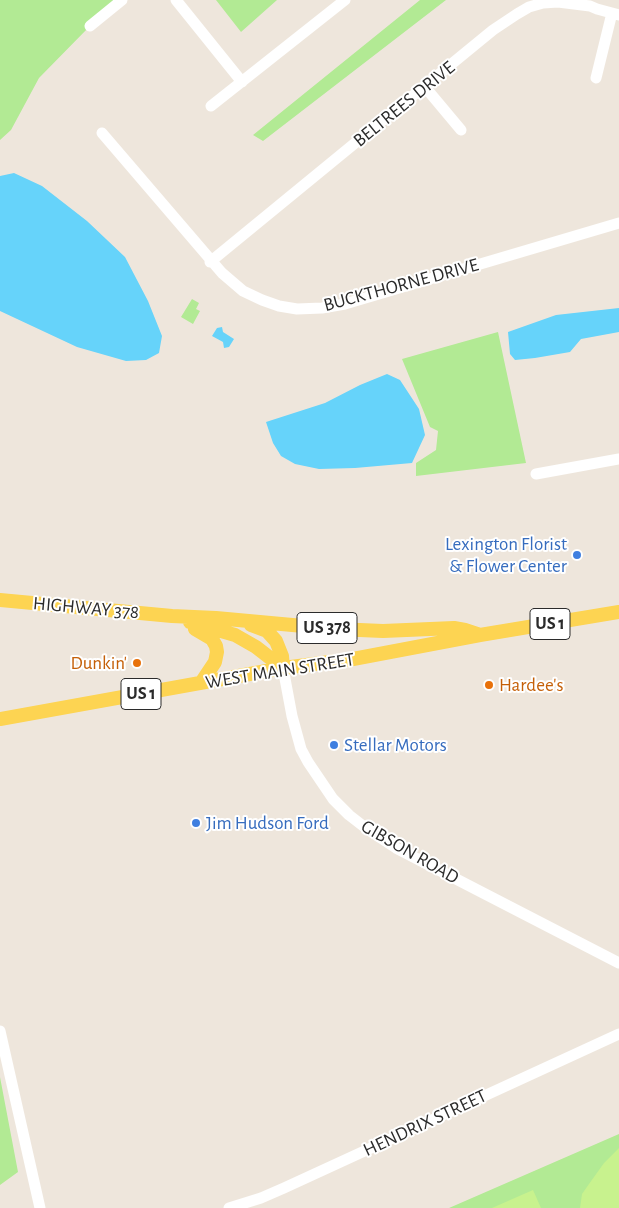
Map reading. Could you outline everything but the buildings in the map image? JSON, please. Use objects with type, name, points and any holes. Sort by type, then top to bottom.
[{"type":"main road","name":"HIGHWAY 378","points":[[0,600],[172,616]]},
{"type":"main road","name":"WEST MAIN STREET","points":[[0,718],[283,668],[353,659],[480,635],[619,612]]},
{"type":"main road","name":"US 378","points":[[172,616],[258,621],[348,630],[383,631],[454,628],[480,635]]},
{"type":"main road","name":"US 378","points":[[172,616],[235,635],[256,647],[283,668]]},
{"type":"main road","points":[[172,616],[205,634],[212,639],[216,646],[215,662],[201,683]]},
{"type":"main road","points":[[238,620],[257,626],[272,635],[279,647],[283,668]]},
{"type":"street","points":[[90,26],[122,0]]},
{"type":"street","points":[[176,0],[242,82]]},
{"type":"street","points":[[211,106],[345,0]]},
{"type":"street","name":"BELTREES DRIVE","points":[[210,262],[493,30],[517,14],[529,7],[543,3],[566,2],[590,6],[615,14]]},
{"type":"street","points":[[596,78],[615,14]]},
{"type":"street","points":[[425,87],[461,130]]},
{"type":"street","name":"BUCKTHORNE DRIVE","points":[[102,133],[210,262],[232,283],[262,300],[279,306],[297,309],[322,308],[345,304],[619,223]]},
{"type":"street","points":[[536,474],[619,459]]},
{"type":"street","name":"GIBSON ROAD","points":[[283,668],[292,716],[301,749],[333,798],[349,815],[396,848],[619,963]]},
{"type":"street","points":[[0,1031],[40,1208]]},
{"type":"street","name":"HENDRIX STREET","points":[[229,1208],[261,1198],[284,1188],[619,1034]]},
{"type":"green space","points":[[0,0],[122,0],[90,26],[39,78],[11,130],[0,140]]},
{"type":"green space","points":[[216,0],[277,0],[241,32]]},
{"type":"green space","points":[[420,0],[446,0],[263,141],[253,135]]},
{"type":"green space","points":[[192,299],[199,303],[196,309],[200,311],[193,324],[181,317]]},
{"type":"green space","points":[[498,332],[526,463],[416,476],[416,463],[436,450],[438,431],[430,427],[402,359]]},
{"type":"green space","points":[[0,1077],[18,1172],[0,1185]]},
{"type":"green space","points":[[619,1134],[619,1208],[449,1208]]},
{"type":"green space","points":[[619,1148],[619,1208],[580,1208],[582,1194],[604,1163]]},
{"type":"green space","points":[[533,1190],[541,1208],[492,1208]]},
{"type":"water","points":[[14,173],[42,186],[87,221],[125,257],[148,301],[162,336],[159,353],[146,360],[126,361],[77,347],[0,311],[0,176]]},
{"type":"water","points":[[619,308],[619,332],[581,339],[570,352],[515,360],[510,354],[508,332],[556,315]]},
{"type":"water","points":[[222,327],[223,332],[234,339],[229,347],[224,348],[223,342],[212,336],[217,328]]},
{"type":"water","points":[[387,374],[400,380],[419,409],[425,435],[412,463],[319,469],[295,464],[281,456],[273,443],[266,422],[325,403]]},
{"type":"place","name":"Lexington Florist & Flower Center","points":[[577,555]]},
{"type":"place","name":"Dunkin'","points":[[137,663]]},
{"type":"place","name":"Hardee's","points":[[489,685]]},
{"type":"place","name":"Stellar Motors","points":[[334,745]]},
{"type":"place","name":"Jim Hudson Ford","points":[[196,823]]}]
